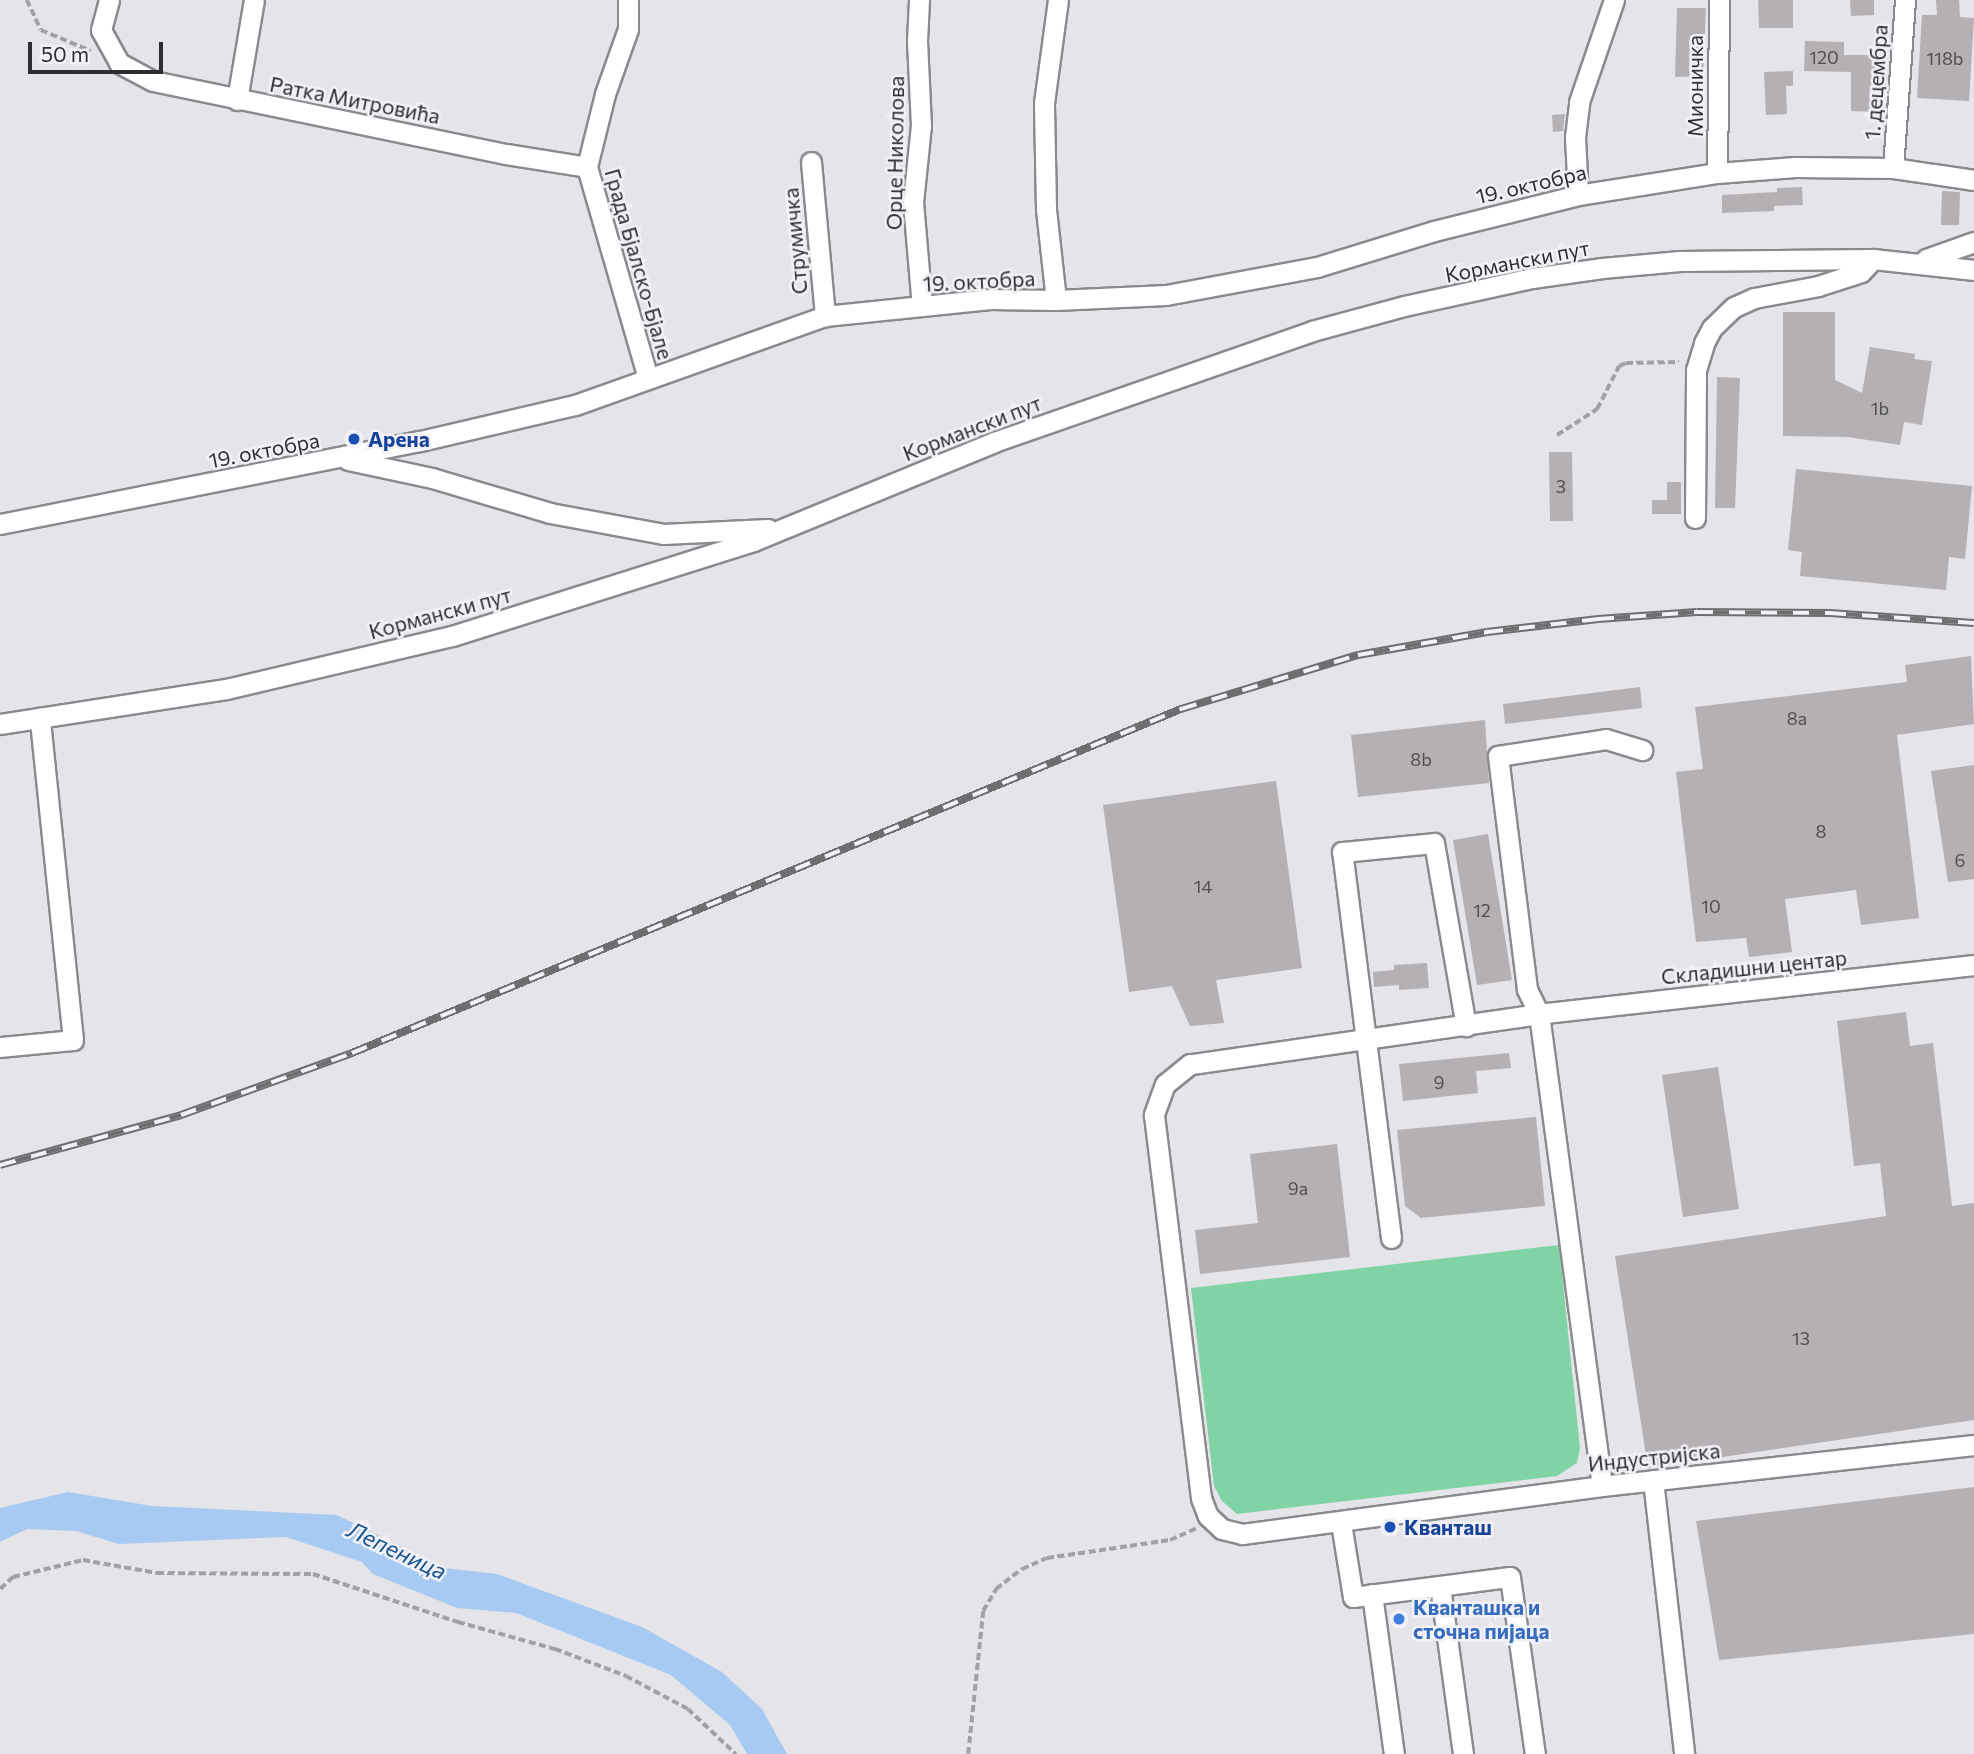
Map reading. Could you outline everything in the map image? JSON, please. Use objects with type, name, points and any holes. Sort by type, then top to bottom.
[{"type":"street","points":[[109,0],[101,30],[119,63]]},
{"type":"street","points":[[237,100],[254,0]]},
{"type":"street","name":"Града Бјалско-Бјале","points":[[628,0],[628,29],[605,94],[587,167],[648,378]]},
{"type":"street","name":"Орце Николова","points":[[919,0],[917,41],[922,125],[913,202],[922,306]]},
{"type":"street","points":[[1056,300],[1046,209],[1044,103],[1058,0]]},
{"type":"street","points":[[1578,195],[1575,137],[1579,102],[1614,0]]},
{"type":"street","name":"Мионичка","points":[[1717,173],[1719,0]]},
{"type":"street","name":"1. децембра","points":[[1893,168],[1905,0]]},
{"type":"street","name":"Ратка Митровића","points":[[119,63],[153,81],[237,100],[506,154],[587,167]]},
{"type":"street","name":"Струмичка","points":[[811,162],[825,316]]},
{"type":"street","name":"19. октобра","points":[[0,524],[339,458],[575,405],[825,316],[990,299],[1056,300],[1166,295],[1318,267],[1434,231],[1578,195],[1717,173],[1795,167],[1893,168],[1974,180]]},
{"type":"street","points":[[1914,262],[1974,242]]},
{"type":"street","points":[[1696,518],[1696,370],[1712,328],[1734,307],[1754,298],[1818,285],[1861,272],[1873,259]]},
{"type":"street","name":"Кормански пут","points":[[0,724],[226,689],[452,636],[753,541],[994,442],[1312,331],[1404,306],[1532,278],[1680,261],[1873,259],[1974,270]]},
{"type":"street","points":[[339,458],[432,478],[550,513],[663,534],[783,528]]},
{"type":"street","points":[[0,1047],[72,1040],[40,718]]},
{"type":"street","points":[[1602,1486],[1539,1014],[1527,989],[1499,756],[1605,739],[1642,750]]},
{"type":"street","points":[[1391,1238],[1342,852],[1434,843],[1465,1026]]},
{"type":"street","name":"Складишни центар","points":[[1208,1516],[1201,1498],[1154,1134],[1158,1097],[1165,1084],[1190,1064],[1539,1014],[1974,965]]},
{"type":"street","name":"Индустријска","points":[[1208,1516],[1222,1529],[1242,1534],[1341,1523],[1602,1486],[1974,1445]]},
{"type":"street","points":[[1653,1480],[1685,1754]]},
{"type":"street","points":[[1341,1523],[1353,1597],[1510,1577],[1535,1754]]},
{"type":"street","points":[[1440,1586],[1463,1754]]},
{"type":"street","points":[[1372,1594],[1394,1754]]},
{"type":"path","points":[[27,0],[41,30],[119,63]]},
{"type":"path","points":[[1557,435],[1597,409],[1619,366],[1626,363],[1680,362],[1701,355]]},
{"type":"path","points":[[968,1754],[983,1611],[996,1589],[1022,1569],[1047,1558],[1179,1538],[1195,1529],[1208,1516]]},
{"type":"path","points":[[0,1589],[13,1577],[83,1560],[157,1573],[313,1574],[458,1622],[555,1649],[626,1676],[688,1709],[736,1754]]},
{"type":"green space","points":[[1559,1245],[1580,1448],[1577,1463],[1557,1476],[1237,1514],[1222,1501],[1214,1486],[1191,1288]]},
{"type":"water","name":"Лепеница","points":[[68,1492],[152,1506],[337,1515],[444,1568],[497,1574],[642,1627],[722,1672],[762,1709],[787,1754],[747,1754],[730,1725],[671,1675],[516,1613],[457,1608],[373,1574],[362,1562],[286,1537],[119,1544],[76,1531],[27,1529],[0,1542],[0,1508]]},
{"type":"building","points":[[1758,0],[1793,0],[1793,28],[1759,28]]},
{"type":"building","points":[[1850,0],[1874,0],[1874,15],[1851,16]]},
{"type":"building","points":[[1936,0],[1959,0],[1960,17],[1974,18],[1969,101],[1917,98],[1922,15],[1937,15]]},
{"type":"building","points":[[1677,8],[1706,8],[1703,76],[1675,77]]},
{"type":"building","points":[[1805,41],[1844,42],[1844,55],[1887,55],[1887,79],[1880,79],[1879,112],[1851,111],[1851,72],[1804,71]]},
{"type":"building","points":[[1793,71],[1793,86],[1786,86],[1787,114],[1766,115],[1764,72]]},
{"type":"building","points":[[1565,114],[1563,131],[1553,132],[1552,115]]},
{"type":"building","points":[[1802,187],[1803,205],[1774,206],[1774,211],[1722,213],[1722,195],[1777,192],[1777,188]]},
{"type":"building","points":[[1942,191],[1960,192],[1959,225],[1941,225]]},
{"type":"building","points":[[1783,312],[1835,312],[1835,380],[1862,393],[1870,347],[1915,354],[1914,359],[1932,361],[1922,425],[1904,422],[1900,445],[1848,437],[1783,436]]},
{"type":"building","points":[[1717,377],[1740,378],[1735,508],[1715,508]]},
{"type":"building","points":[[1549,452],[1572,452],[1573,521],[1550,521]]},
{"type":"building","points":[[1796,469],[1972,486],[1965,559],[1949,557],[1946,590],[1800,576],[1802,552],[1788,550]]},
{"type":"building","points":[[1667,482],[1681,482],[1681,514],[1652,514],[1652,500],[1667,500]]},
{"type":"building","points":[[1971,656],[1974,724],[1897,735],[1919,918],[1861,925],[1856,890],[1785,899],[1792,952],[1749,957],[1746,938],[1696,942],[1676,772],[1703,769],[1695,707],[1907,682],[1905,665]]},
{"type":"building","points":[[1640,687],[1642,708],[1505,724],[1503,704]]},
{"type":"building","points":[[1485,720],[1489,783],[1358,797],[1351,735]]},
{"type":"building","points":[[1974,765],[1974,879],[1948,882],[1931,771]]},
{"type":"building","points":[[1276,781],[1302,968],[1216,980],[1224,1023],[1190,1026],[1172,986],[1129,992],[1103,805]]},
{"type":"building","points":[[1488,834],[1512,980],[1477,985],[1453,840]]},
{"type":"building","points":[[1427,963],[1429,988],[1399,990],[1399,985],[1374,987],[1373,972],[1394,970],[1394,965]]},
{"type":"building","points":[[1906,1012],[1910,1046],[1933,1043],[1952,1206],[1974,1203],[1974,1420],[1648,1468],[1615,1256],[1886,1216],[1880,1163],[1854,1166],[1837,1021]]},
{"type":"building","points":[[1509,1053],[1511,1068],[1476,1071],[1478,1093],[1403,1101],[1399,1064]]},
{"type":"building","points":[[1718,1067],[1739,1209],[1683,1217],[1662,1075]]},
{"type":"building","points":[[1536,1117],[1545,1206],[1421,1218],[1405,1206],[1397,1130]]},
{"type":"building","points":[[1337,1144],[1350,1257],[1200,1274],[1195,1230],[1258,1223],[1250,1154]]},
{"type":"building","points":[[1974,1487],[1974,1634],[1719,1660],[1696,1521]]},
{"type":"railway","points":[[0,1165],[181,1115],[352,1053],[1181,709],[1358,655],[1487,632],[1598,619],[1697,612],[1830,613],[1974,623]]},
{"type":"place","name":"Арена","points":[[354,439]]},
{"type":"place","name":"Кванташ","points":[[1390,1527]]},
{"type":"place","name":"Кванташка и сточна пијаца","points":[[1399,1619]]}]
